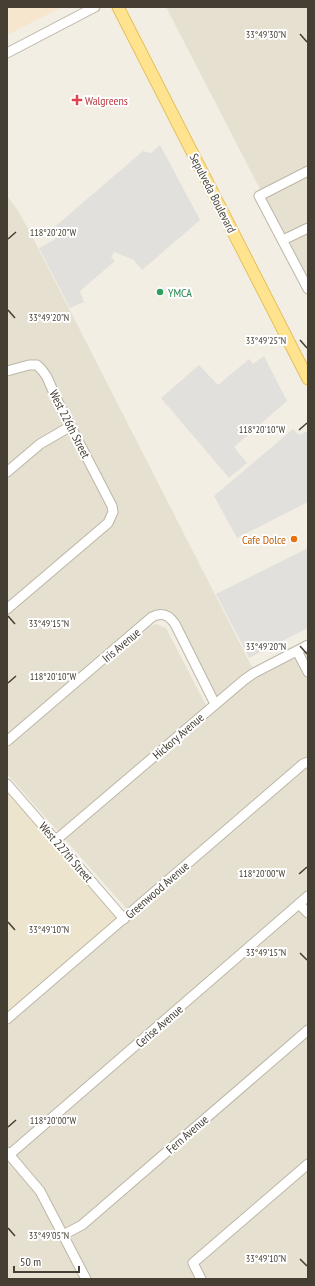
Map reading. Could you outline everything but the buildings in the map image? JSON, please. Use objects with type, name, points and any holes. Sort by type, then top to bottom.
[{"type":"main road","name":"Sepulveda Boulevard","points":[[118,7],[308,379]]},
{"type":"street","points":[[7,53],[96,7]]},
{"type":"street","points":[[307,283],[259,196],[308,171]]},
{"type":"street","points":[[283,240],[308,228]]},
{"type":"street","name":"West 226th Street","points":[[7,371],[29,365],[37,366],[42,370],[112,506],[113,512],[108,523],[7,609]]},
{"type":"street","points":[[7,472],[40,444],[71,426]]},
{"type":"street","name":"Iris Avenue","points":[[7,741],[152,617],[157,615],[163,614],[172,618],[215,704]]},
{"type":"street","name":"Hickory Avenue","points":[[56,840],[215,704],[254,673],[308,645]]},
{"type":"street","points":[[297,651],[308,672]]},
{"type":"street","name":"Greenwood Avenue","points":[[7,1020],[308,762]]},
{"type":"street","name":"West 227th Street","points":[[7,784],[124,919]]},
{"type":"street","name":"Cerise Avenue","points":[[8,1154],[308,896]]},
{"type":"street","points":[[300,904],[308,913]]},
{"type":"street","name":"Fern Avenue","points":[[63,1235],[82,1225],[308,1030]]},
{"type":"street","points":[[8,1154],[40,1191],[86,1279]]},
{"type":"street","points":[[201,1279],[193,1263],[308,1164]]},
{"type":"shaded area","points":[[7,7],[62,7],[7,35]]},
{"type":"shaded area","points":[[166,7],[308,7],[308,294],[260,189]]},
{"type":"shaded area","points":[[160,145],[200,220],[142,270],[134,260],[114,252],[111,257],[115,261],[80,291],[84,302],[70,308],[39,248],[54,240],[61,233],[51,230],[143,151],[151,153]]},
{"type":"shaded area","points":[[7,196],[17,209],[32,236],[254,671],[215,703],[182,638],[162,614],[7,740],[7,610],[113,512],[7,606]]},
{"type":"shaded area","points":[[264,356],[287,401],[234,447],[247,463],[229,478],[161,398],[199,365],[218,385],[249,359],[253,364]]},
{"type":"shaded area","points":[[293,429],[299,435],[308,431],[308,502],[237,538],[214,496]]},
{"type":"shaded area","points":[[308,548],[308,628],[249,658],[216,594]]},
{"type":"shaded area","points":[[156,624],[166,628],[210,713],[241,686],[308,651],[308,1279],[7,1279],[7,1025],[133,916],[7,774],[7,748],[150,626]]},
{"type":"shaded area","points":[[7,786],[122,919],[7,1017]]},
{"type":"place","name":"Walgreens","points":[[77,100]]},
{"type":"place","name":"YMCA","points":[[160,292]]},
{"type":"place","name":"Cafe Dolce","points":[[294,539]]}]
